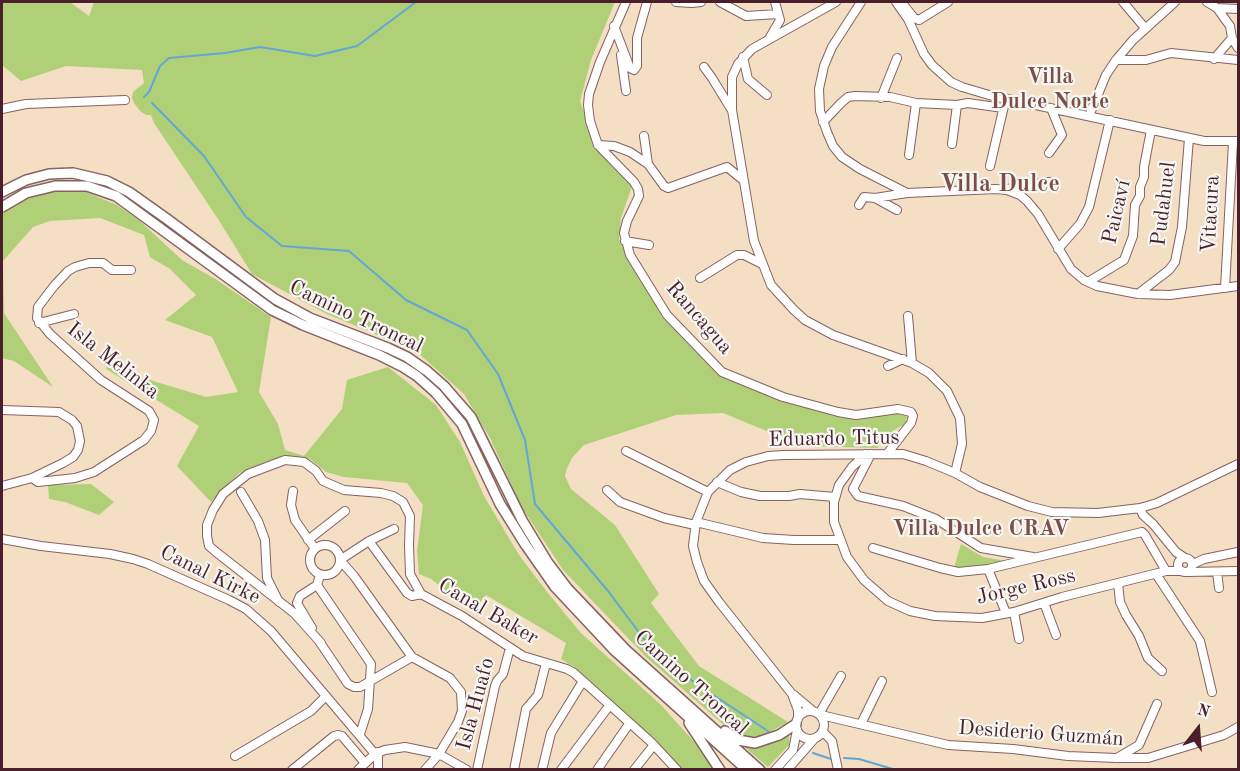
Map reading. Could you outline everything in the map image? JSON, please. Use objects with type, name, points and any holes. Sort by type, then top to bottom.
[{"type":"main road","name":"Camino Troncal","points":[[2,192],[26,180],[49,174],[84,175],[107,181],[129,192],[275,299],[309,318],[388,348],[427,371],[444,386],[471,417],[506,490],[548,563],[604,629],[760,770]]},
{"type":"main road","name":"Camino Troncal","points":[[2,207],[26,193],[56,186],[87,186],[116,196],[272,309],[303,326],[378,355],[417,376],[436,393],[462,423],[500,504],[555,587],[614,650],[747,770]]},
{"type":"main road","points":[[666,686],[696,707],[730,736],[743,742],[760,741],[779,735],[797,724]]},
{"type":"main road","points":[[679,710],[720,770]]},
{"type":"street","points":[[626,2],[614,26],[589,94],[590,121],[598,145],[638,189],[639,196],[627,221],[625,241],[649,245]]},
{"type":"street","points":[[614,26],[630,68],[634,70],[637,66],[637,38],[647,2]]},
{"type":"street","points":[[676,2],[701,2]]},
{"type":"street","points":[[720,2],[746,16],[778,14]]},
{"type":"street","points":[[769,40],[778,23],[775,2]]},
{"type":"street","points":[[836,2],[752,49],[738,64],[732,77],[730,86],[732,111],[754,241],[775,290],[815,327],[855,344],[912,363],[929,373],[947,391],[960,418],[962,444],[955,473]]},
{"type":"street","points":[[861,2],[832,47],[824,66],[819,89],[820,111],[834,146],[842,157],[907,193]]},
{"type":"street","points":[[897,3],[905,4],[914,18],[919,20],[948,2]]},
{"type":"street","points":[[1123,2],[1145,28]]},
{"type":"street","points":[[1089,116],[1106,75],[1116,60],[1145,28],[1175,2]]},
{"type":"street","points":[[1207,2],[1217,9],[1230,26],[1232,38],[1239,48]]},
{"type":"street","points":[[897,3],[908,19],[924,54],[941,74],[962,87],[1006,99],[1204,141],[1236,141]]},
{"type":"street","points":[[1217,9],[1239,9]]},
{"type":"street","points":[[1214,59],[1232,38]]},
{"type":"street","points":[[621,48],[626,91]]},
{"type":"street","points":[[1116,60],[1146,60],[1171,53],[1239,60]]},
{"type":"street","points":[[744,57],[748,79],[767,95]]},
{"type":"street","points":[[881,98],[897,58]]},
{"type":"street","points":[[704,67],[732,111]]},
{"type":"street","points":[[823,122],[848,98],[865,95],[890,97],[916,103],[957,105],[968,103],[1003,108]]},
{"type":"street","points":[[990,166],[1006,99]]},
{"type":"street","points":[[2,109],[26,104],[125,100]]},
{"type":"street","points":[[909,155],[916,103]]},
{"type":"street","points":[[952,144],[957,105]]},
{"type":"street","points":[[1049,153],[1062,135],[1051,108]]},
{"type":"street","points":[[1058,249],[1080,224],[1089,207],[1110,120]]},
{"type":"street","name":"Paicaví","points":[[1088,282],[1124,260],[1133,236],[1135,205],[1140,196],[1151,130]]},
{"type":"street","points":[[644,136],[648,164]]},
{"type":"street","name":"Pudahuel","points":[[1138,294],[1169,270],[1174,262],[1182,227],[1189,138]]},
{"type":"street","name":"Vitacura","points":[[1225,288],[1236,141]]},
{"type":"street","points":[[598,145],[614,146],[630,152],[648,164],[668,188],[728,167],[743,180]]},
{"type":"street","points":[[859,205],[864,197],[874,198],[907,193],[1005,190],[1049,182]]},
{"type":"street","points":[[1005,190],[1027,201],[1038,214],[1071,269],[1088,282],[1109,289],[1138,294],[1170,295],[1239,286]]},
{"type":"street","points":[[874,198],[897,210]]},
{"type":"street","name":"Rancagua","points":[[625,241],[630,255],[667,315],[722,372],[783,398],[838,412],[856,415],[898,409],[911,412],[913,416],[911,423],[887,454]]},
{"type":"street","points":[[700,278],[741,254],[762,264]]},
{"type":"street","name":"Isla Melinka","points":[[32,478],[38,482],[75,478],[94,472],[144,440],[151,432],[154,420],[149,411],[101,380],[39,322],[36,312],[54,285],[68,271],[89,263],[103,263],[112,270],[131,270]]},
{"type":"street","points":[[39,322],[74,314]]},
{"type":"street","points":[[908,316],[912,363]]},
{"type":"street","points":[[888,366],[903,359]]},
{"type":"street","points":[[2,410],[59,412],[77,426],[80,441],[73,457],[32,478],[2,486]]},
{"type":"street","points":[[626,452],[708,492]]},
{"type":"street","points":[[717,482],[734,490],[760,496],[800,494],[835,497],[839,485],[852,467],[868,454]]},
{"type":"street","points":[[868,454],[853,489],[858,496],[903,507],[936,519],[981,548],[1037,558]]},
{"type":"street","name":"Eduardo Titus","points":[[819,716],[792,694],[719,602],[704,581],[697,562],[693,546],[695,524],[708,492],[730,470],[746,462],[768,456],[903,454],[955,473],[980,487],[1028,506],[1052,512],[1098,513],[1140,508]]},
{"type":"street","name":"Canal Baker","points":[[321,643],[294,614],[209,546],[207,536],[207,525],[213,510],[229,489],[248,474],[285,460],[304,462],[316,471],[322,481],[344,490],[381,493],[403,502],[410,516],[410,574],[422,594],[462,616],[524,656],[567,669],[583,681],[677,770]]},
{"type":"street","points":[[1239,464],[1157,503],[1140,508],[1143,515],[1153,524],[1185,566],[1201,572],[1239,571]]},
{"type":"street","points":[[606,490],[620,502],[664,518],[763,538],[840,540]]},
{"type":"street","points":[[293,491],[291,505],[295,520],[315,549]]},
{"type":"street","points":[[241,492],[258,521],[265,540],[267,578],[280,603]]},
{"type":"street","name":"Jorge Ross","points":[[835,497],[833,510],[840,540],[847,557],[864,580],[888,601],[921,614],[982,618],[1010,613],[1185,566],[1210,557],[1239,552]]},
{"type":"street","points":[[308,540],[345,511]]},
{"type":"street","points":[[394,529],[369,541],[340,560],[337,569],[331,574],[320,575],[312,568],[310,562],[315,549],[324,545],[336,549],[340,560],[412,657],[450,678],[461,692],[462,711],[451,735],[426,770]]},
{"type":"street","points":[[873,548],[958,572],[988,569],[1142,532],[1168,570]]},
{"type":"street","name":"Canal Kirke","points":[[2,539],[133,559],[229,600],[256,617],[271,631],[376,753]]},
{"type":"street","points":[[369,541],[407,593],[412,596],[422,594]]},
{"type":"street","points":[[988,569],[1010,613],[1019,639]]},
{"type":"street","points":[[1217,572],[1219,588]]},
{"type":"street","points":[[1156,574],[1200,641],[1212,692]]},
{"type":"street","points":[[320,575],[317,585],[300,596],[297,603],[348,684],[360,687],[412,657]]},
{"type":"street","points":[[1118,583],[1120,602],[1126,615],[1139,636],[1148,658],[1162,671]]},
{"type":"street","points":[[317,585],[371,664],[368,709],[360,734]]},
{"type":"street","points":[[1044,603],[1056,635]]},
{"type":"street","name":"Isla Huafo","points":[[477,770],[495,686],[503,674],[510,648]]},
{"type":"street","points":[[514,770],[526,710],[538,694],[546,663]]},
{"type":"street","points":[[837,770],[832,741],[823,732],[819,716],[841,676]]},
{"type":"street","points":[[542,770],[551,733],[583,681]]},
{"type":"street","points":[[861,724],[882,681]]},
{"type":"street","name":"Eduardo Titus","points":[[792,694],[797,706],[797,724]]},
{"type":"street","points":[[235,756],[311,711],[326,696]]},
{"type":"street","points":[[1116,758],[1139,745],[1157,704]]},
{"type":"street","points":[[561,770],[609,706]]},
{"type":"street","points":[[775,770],[793,750],[797,724],[807,711],[819,716]]},
{"type":"street","name":"Desiderio Guzmán","points":[[819,716],[948,745],[1116,758],[1148,758],[1224,735],[1239,727]]},
{"type":"street","points":[[597,770],[629,724]]},
{"type":"street","points":[[797,724],[805,738],[815,738]]},
{"type":"street","points":[[787,770],[823,732]]},
{"type":"street","points":[[292,770],[338,735],[342,736],[365,763]]},
{"type":"street","points":[[634,770],[653,746]]},
{"type":"street","points":[[358,770],[376,753],[405,747],[439,754],[467,770]]},
{"type":"street","points":[[376,753],[378,770]]},
{"type":"green space","points":[[2,2],[70,2],[89,16],[94,2],[615,2],[591,60],[580,101],[596,144],[632,186],[621,218],[619,239],[662,317],[717,374],[783,400],[852,416],[889,411],[905,413],[907,417],[905,424],[894,430],[877,448],[803,446],[723,413],[676,415],[584,445],[572,458],[567,468],[565,476],[571,489],[615,525],[659,594],[651,603],[699,666],[788,722],[762,736],[746,738],[734,734],[646,657],[563,570],[521,506],[490,438],[464,394],[416,351],[327,314],[252,274],[151,115],[140,111],[134,103],[133,92],[144,83],[142,70],[66,66],[21,81],[2,65]]},
{"type":"green space","points":[[61,191],[86,192],[117,205],[140,221],[182,260],[217,280],[271,317],[259,392],[278,424],[285,450],[304,456],[342,409],[347,380],[388,367],[436,405],[460,442],[484,496],[519,555],[547,592],[581,633],[661,705],[696,744],[714,769],[682,769],[574,667],[561,659],[566,643],[486,595],[473,611],[431,579],[419,574],[417,551],[423,505],[407,483],[344,477],[326,472],[310,459],[285,458],[239,473],[211,502],[177,466],[199,426],[106,369],[107,367],[206,397],[238,392],[212,337],[165,320],[196,295],[170,269],[150,257],[144,235],[100,218],[50,221],[33,227],[3,261],[4,313],[53,387],[14,361],[2,358],[2,214],[27,199]]},
{"type":"green space","points":[[91,484],[114,502],[99,515],[65,502],[49,499],[48,485]]},
{"type":"green space","points":[[961,544],[983,557],[1018,563],[953,571]]},
{"type":"green space","points":[[789,732],[789,745],[768,767],[741,744]]},
{"type":"waterway","points":[[144,97],[149,92],[160,66],[169,58],[260,47],[315,56],[357,46],[416,2]]},
{"type":"waterway","points":[[152,103],[204,156],[246,217],[282,246],[349,251],[406,300],[467,330],[498,374],[525,440],[535,504],[608,591],[650,647],[695,683],[768,731]]},
{"type":"waterway","points":[[813,753],[831,759]]},
{"type":"waterway","points":[[844,758],[859,759],[896,770]]},
{"type":"district","name":"Villa Dulce Norte","points":[[1050,90]]},
{"type":"district","name":"Villa Dulce","points":[[1000,185]]},
{"type":"district","name":"Villa Dulce CRAV","points":[[981,529]]}]
